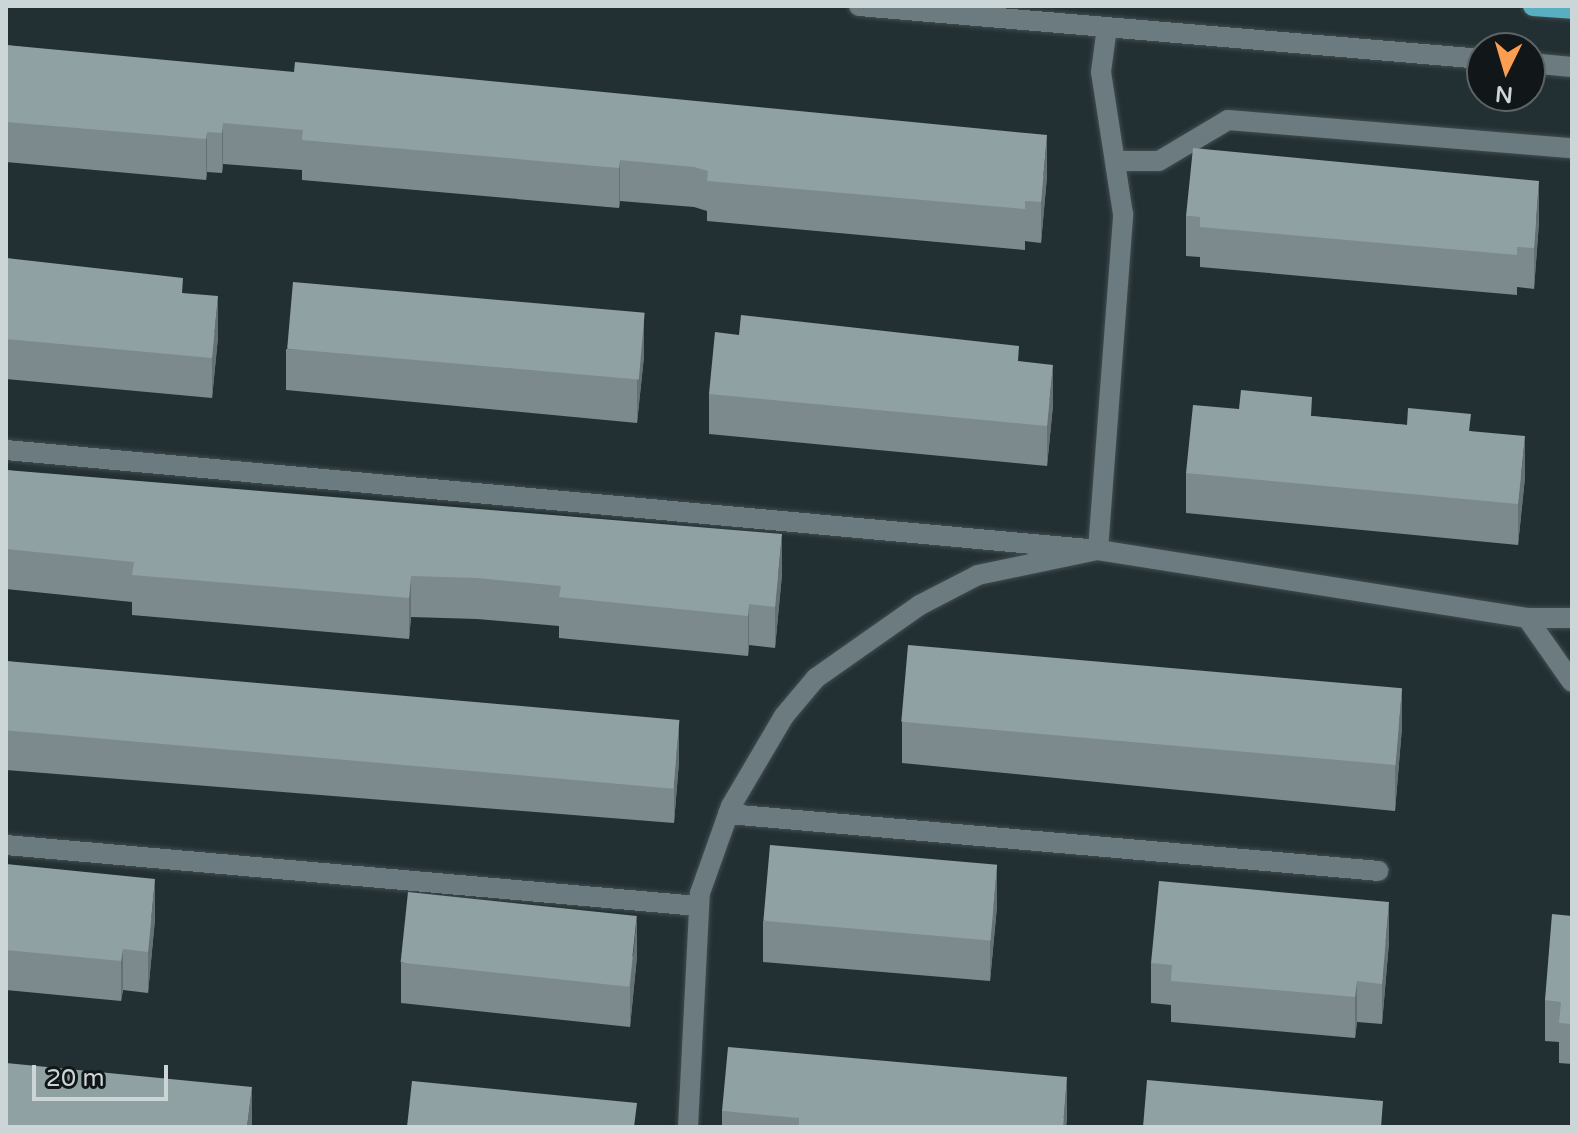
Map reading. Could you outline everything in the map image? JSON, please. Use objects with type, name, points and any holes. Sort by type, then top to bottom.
[{"type":"main road","points":[[1533,6],[1572,9]]},
{"type":"street","points":[[859,6],[1466,58]]},
{"type":"street","points":[[1098,550],[1123,214],[1101,72],[1107,27]]},
{"type":"street","points":[[1546,65],[1572,67]]},
{"type":"street","points":[[1116,161],[1159,161],[1228,120],[1572,148]]},
{"type":"street","points":[[6,450],[1098,550],[1527,618],[1572,618]]},
{"type":"street","points":[[688,1127],[698,906],[728,814],[784,716],[816,678],[871,636],[978,575],[1098,550]]},
{"type":"street","points":[[1527,618],[1572,682]]},
{"type":"street","points":[[728,814],[1379,871]]},
{"type":"street","points":[[6,845],[698,906]]},
{"type":"building","points":[[6,45],[294,72],[295,62],[1047,135],[1041,202],[1025,201],[1025,209],[707,181],[708,171],[694,167],[620,160],[619,168],[302,140],[303,130],[223,123],[222,133],[207,132],[206,139],[6,122]]},
{"type":"building","points":[[1193,148],[1539,181],[1534,248],[1517,247],[1517,255],[1200,227],[1200,217],[1186,216]]},
{"type":"building","points":[[6,258],[183,278],[182,293],[218,296],[212,358],[6,339]]},
{"type":"building","points":[[293,282],[645,313],[639,380],[287,349]]},
{"type":"building","points":[[741,315],[1019,346],[1018,361],[1053,365],[1047,426],[709,394],[715,332],[739,335]]},
{"type":"building","points":[[1241,390],[1312,397],[1311,416],[1407,425],[1408,408],[1471,414],[1469,431],[1525,436],[1518,504],[1186,473],[1193,405],[1239,409]]},
{"type":"building","points":[[6,470],[782,534],[775,607],[749,604],[748,616],[559,597],[561,586],[477,578],[411,576],[409,598],[132,575],[134,562],[6,549]]},
{"type":"building","points":[[908,645],[1402,688],[1395,765],[901,722]]},
{"type":"building","points":[[6,661],[679,720],[673,789],[6,730]]},
{"type":"building","points":[[770,845],[997,865],[991,941],[763,921]]},
{"type":"building","points":[[6,864],[155,879],[148,952],[123,949],[121,961],[6,950]]},
{"type":"building","points":[[1159,881],[1389,902],[1382,984],[1357,981],[1355,997],[1171,981],[1172,965],[1151,963]]},
{"type":"building","points":[[408,892],[637,916],[629,987],[401,963]]},
{"type":"building","points":[[1552,914],[1572,916],[1572,1024],[1559,1023],[1561,1002],[1545,1000]]},
{"type":"building","points":[[728,1047],[1067,1077],[1063,1127],[799,1127],[799,1118],[722,1111]]},
{"type":"building","points":[[6,1063],[252,1087],[247,1127],[6,1127]]},
{"type":"building","points":[[1147,1080],[1383,1101],[1381,1127],[1143,1127]]},
{"type":"building","points":[[412,1081],[637,1103],[634,1127],[407,1127]]}]
